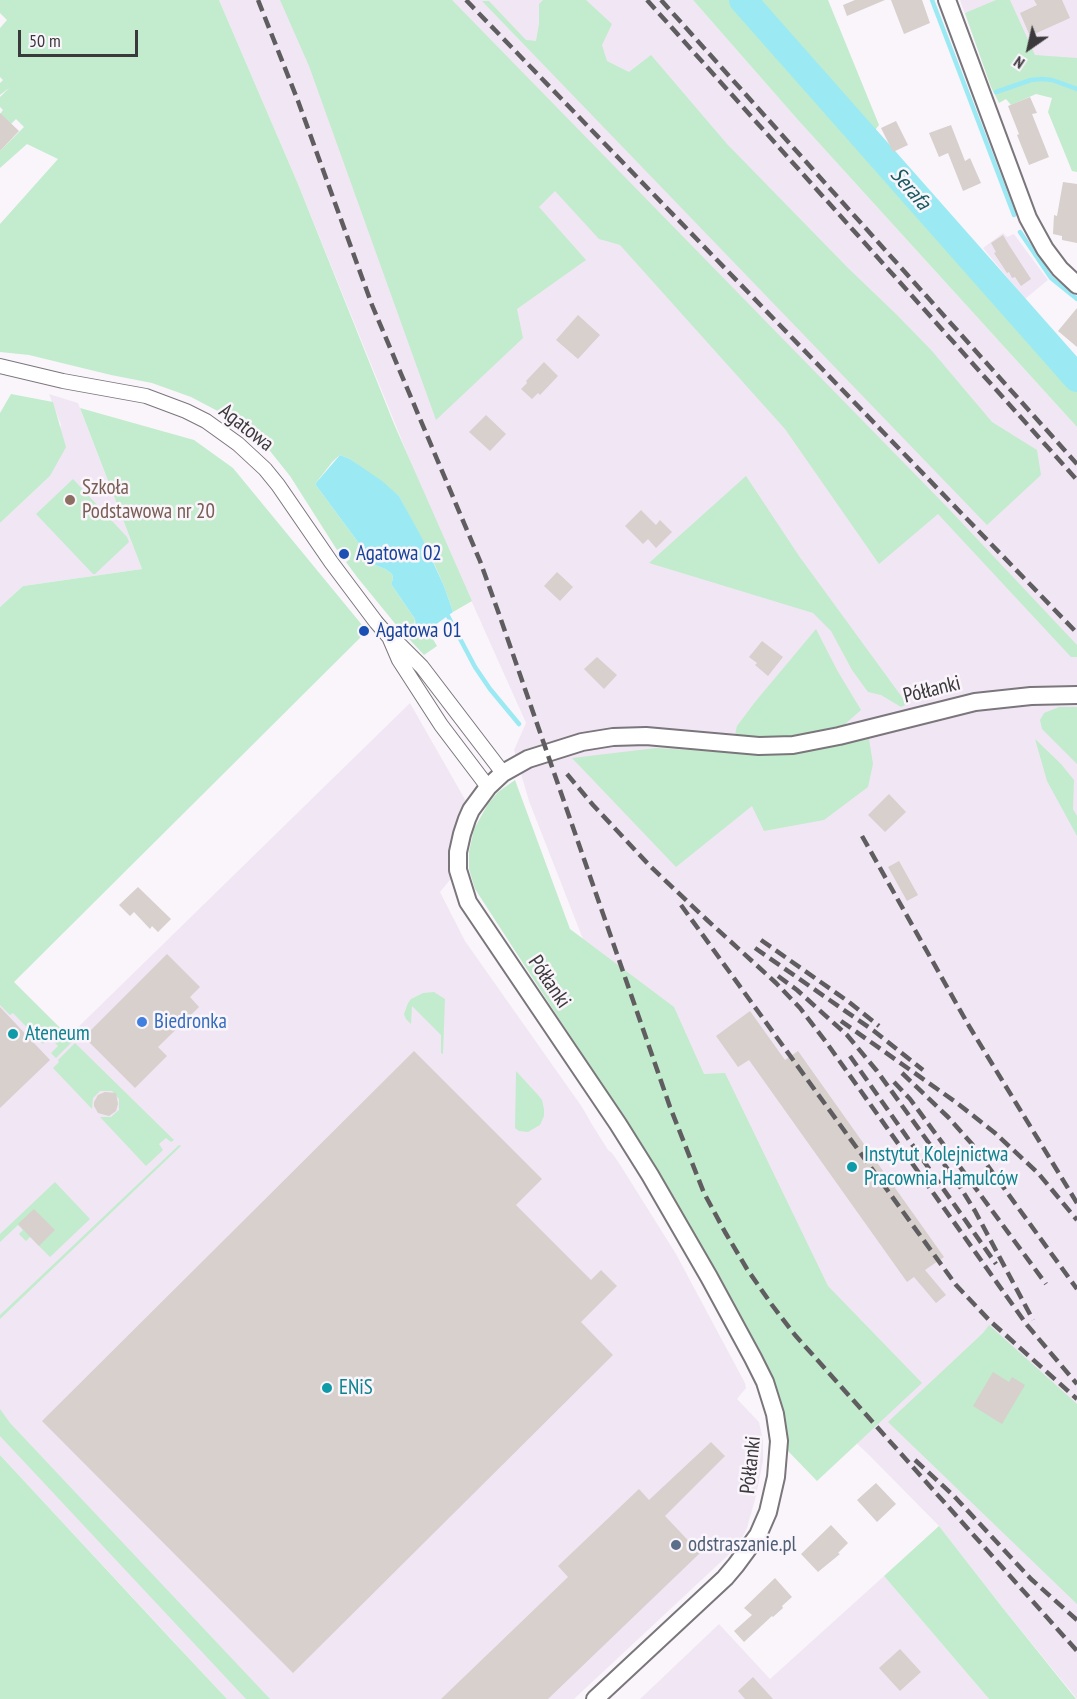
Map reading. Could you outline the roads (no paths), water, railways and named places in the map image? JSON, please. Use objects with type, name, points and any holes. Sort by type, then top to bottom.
[{"type":"street","points":[[946,0],[1028,218],[1050,255],[1077,285]]},
{"type":"street","name":"Agatowa","points":[[0,366],[63,381],[146,396],[186,411],[224,433],[253,456],[278,485],[331,562],[389,637],[399,660],[441,725],[488,787]]},
{"type":"street","name":"Agatowa","points":[[389,637],[422,668],[503,772]]},
{"type":"street","name":"Półłanki","points":[[595,1699],[725,1578],[748,1550],[758,1535],[768,1512],[776,1477],[779,1441],[775,1414],[765,1383],[682,1228],[618,1124],[468,902],[458,870],[458,852],[471,810],[488,787],[503,772],[541,755],[603,738],[646,736],[759,746],[793,745],[981,701],[1031,696],[1077,695]]},
{"type":"water","points":[[340,455],[350,459],[382,481],[399,496],[422,538],[453,612],[427,631],[419,633],[416,631],[415,619],[391,584],[392,574],[375,565],[315,484]]},
{"type":"waterway","name":"Serafa","points":[[743,0],[1077,378]]},
{"type":"waterway","points":[[932,0],[1014,215]]},
{"type":"waterway","points":[[996,92],[1031,80],[1042,79],[1077,89]]},
{"type":"waterway","points":[[1020,232],[1051,278],[1077,299]]},
{"type":"waterway","points":[[448,616],[475,667],[519,724]]},
{"type":"railway","points":[[258,0],[298,101],[372,305],[480,561],[670,1107],[704,1193],[747,1269],[795,1335],[1077,1651]]},
{"type":"railway","points":[[466,0],[1077,633]]},
{"type":"railway","points":[[647,0],[1077,480]]},
{"type":"railway","points":[[661,0],[1077,464]]},
{"type":"railway","points":[[567,774],[650,866],[800,1008],[1027,1325],[1077,1384]]},
{"type":"railway","points":[[862,836],[969,1026],[1077,1203]]},
{"type":"railway","points":[[681,905],[956,1285],[990,1321],[1077,1399]]},
{"type":"railway","points":[[761,940],[879,1026]]},
{"type":"railway","points":[[755,948],[874,1031],[923,1070]]},
{"type":"railway","points":[[778,976],[847,1035],[877,1071],[957,1182],[1033,1320]]},
{"type":"railway","points":[[841,1021],[957,1103],[995,1133],[1038,1173],[1077,1220]]},
{"type":"railway","points":[[850,1056],[996,1264]]},
{"type":"railway","points":[[902,1073],[948,1117],[972,1144],[1077,1289]]},
{"type":"railway","points":[[894,1082],[910,1099],[1046,1284]]},
{"type":"railway","points":[[915,1460],[954,1496],[1031,1579],[1077,1620]]},
{"type":"place","name":"Szkoła Podstawowa nr 20","points":[[70,500]]},
{"type":"place","name":"Agatowa 02","points":[[344,554]]},
{"type":"place","name":"Agatowa 01","points":[[364,631]]},
{"type":"place","name":"Biedronka","points":[[142,1022]]},
{"type":"place","name":"Ateneum","points":[[13,1034]]},
{"type":"place","name":"Instytut Kolejnictwa Pracownia Hamulców","points":[[852,1167]]},
{"type":"place","name":"ENiS","points":[[327,1388]]},
{"type":"place","name":"odstraszanie.pl","points":[[676,1545]]}]
